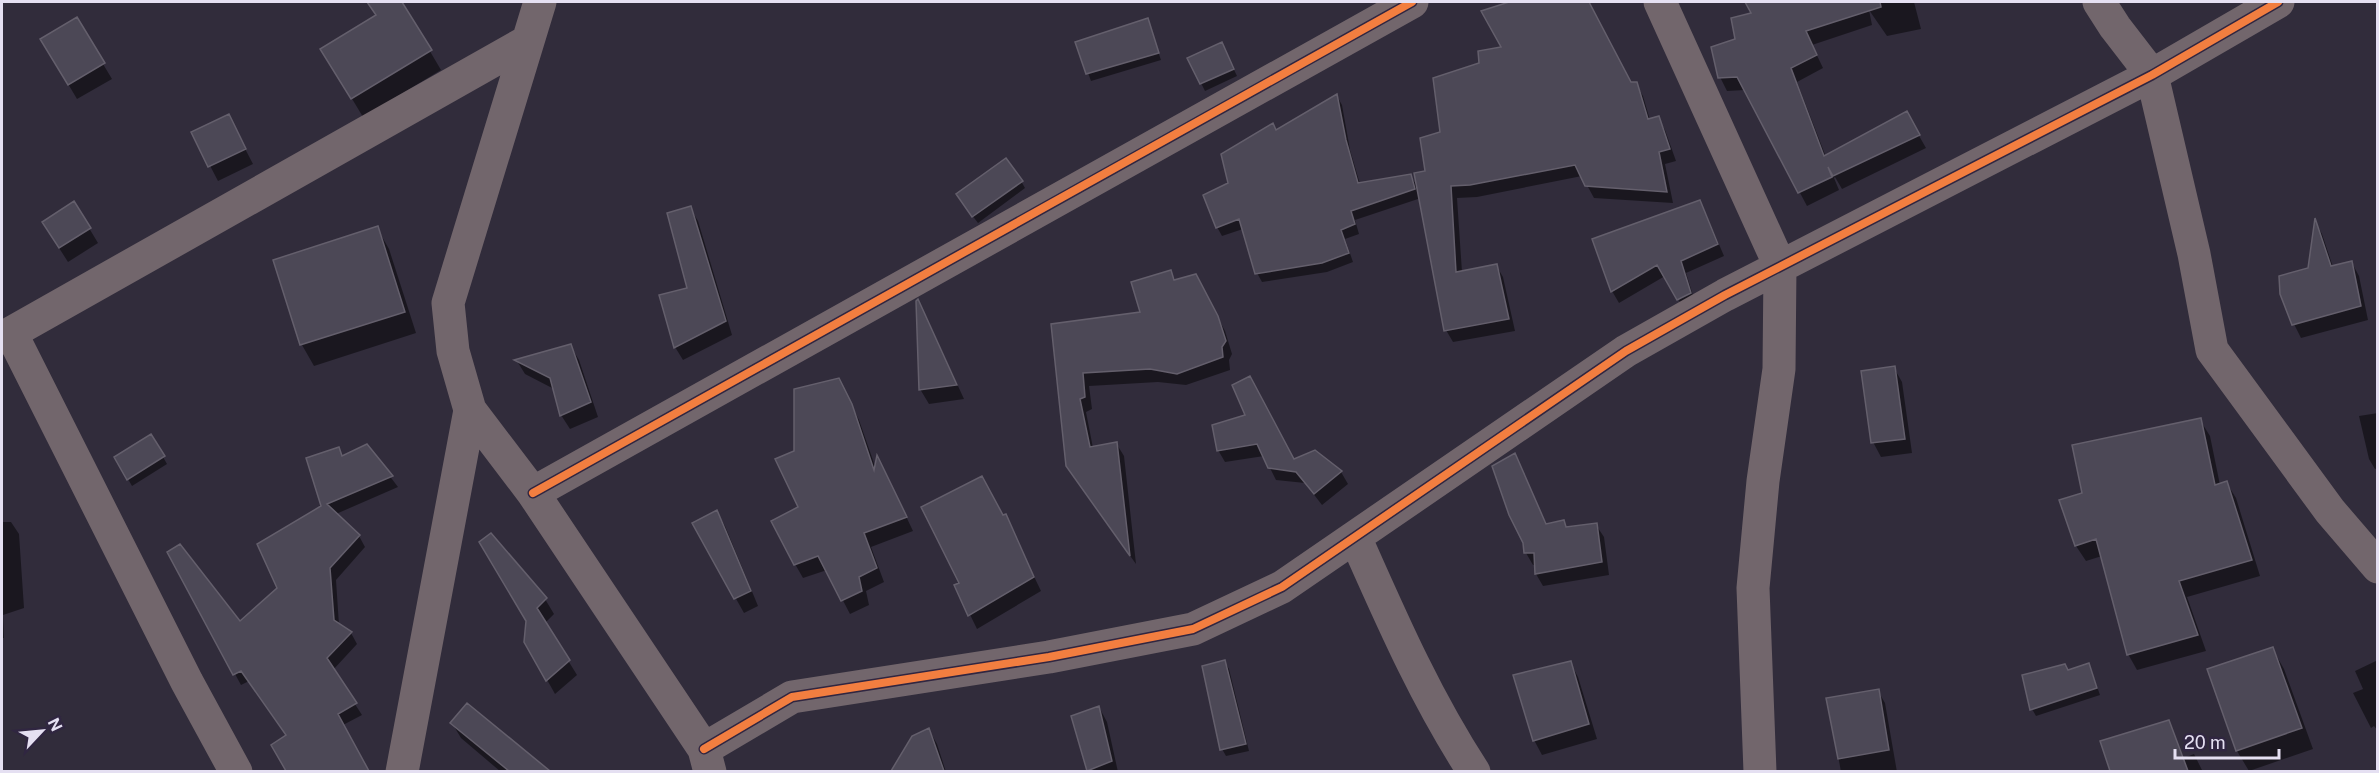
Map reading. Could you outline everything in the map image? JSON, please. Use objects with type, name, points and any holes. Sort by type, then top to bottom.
[{"type":"street","points":[[540,2],[448,303],[453,351],[470,410],[532,493],[707,760],[792,697],[1049,657],[1192,629],[1282,587],[1626,351],[1780,266],[2152,75],[2278,2]]},
{"type":"street","points":[[532,493],[1412,2]]},
{"type":"street","points":[[1660,2],[1780,266],[1779,369],[1763,481],[1753,588],[1760,771]]},
{"type":"street","points":[[2099,2],[2152,75],[2194,254],[2212,350],[2330,511],[2378,567]]},
{"type":"street","points":[[236,771],[6,336],[528,41]]},
{"type":"street","points":[[402,771],[470,410]]},
{"type":"street","points":[[1355,537],[1406,653],[1444,727],[1474,771]]},
{"type":"building","points":[[367,2],[402,2],[432,50],[351,99],[320,49],[376,15]]},
{"type":"building","points":[[1509,2],[1589,2],[1631,82],[1637,82],[1648,119],[1659,116],[1670,149],[1659,152],[1667,192],[1585,186],[1575,165],[1470,185],[1451,186],[1456,272],[1497,264],[1509,319],[1444,331],[1414,173],[1425,171],[1420,138],[1440,132],[1433,78],[1479,63],[1478,51],[1501,47],[1481,11]]},
{"type":"building","points":[[1745,2],[1880,2],[1881,7],[1806,31],[1817,55],[1791,68],[1824,156],[1907,111],[1920,135],[1833,176],[1828,167],[1832,177],[1798,193],[1737,77],[1718,78],[1711,47],[1735,39],[1731,18],[1751,13]]},
{"type":"building","points":[[77,17],[105,63],[68,85],[40,39]]},
{"type":"building","points":[[1148,18],[1159,53],[1086,74],[1075,42]]},
{"type":"building","points":[[1222,42],[1234,69],[1200,84],[1187,58]]},
{"type":"building","points":[[1337,94],[1346,140],[1358,183],[1411,174],[1415,189],[1351,211],[1355,224],[1341,230],[1349,253],[1322,263],[1255,274],[1239,219],[1216,228],[1203,195],[1228,183],[1221,154],[1273,123],[1276,130]]},
{"type":"building","points":[[229,114],[246,149],[208,167],[191,132]]},
{"type":"building","points":[[1006,158],[1023,181],[972,217],[956,194]]},
{"type":"building","points":[[1700,200],[1718,244],[1681,261],[1691,293],[1677,300],[1657,265],[1611,292],[1592,239]]},
{"type":"building","points":[[74,201],[91,228],[59,248],[42,222]]},
{"type":"building","points":[[691,206],[726,321],[674,348],[659,295],[687,288],[667,213]]},
{"type":"building","points":[[2315,218],[2331,266],[2352,261],[2361,306],[2292,325],[2280,294],[2279,276],[2308,268]]},
{"type":"building","points":[[378,226],[405,312],[300,345],[273,260]]},
{"type":"building","points":[[1171,270],[1174,280],[1196,274],[1218,316],[1226,341],[1222,347],[1223,357],[1177,374],[1150,369],[1083,373],[1085,397],[1080,399],[1090,447],[1117,442],[1130,556],[1066,466],[1051,324],[1140,312],[1131,282]]},
{"type":"building","points":[[918,299],[957,385],[919,390],[916,301]]},
{"type":"building","points":[[571,344],[591,402],[560,416],[550,378],[514,360]]},
{"type":"building","points":[[1895,366],[1905,439],[1871,443],[1861,371]]},
{"type":"building","points":[[1250,376],[1294,459],[1315,450],[1342,471],[1314,494],[1296,472],[1268,468],[1257,444],[1217,451],[1212,425],[1245,415],[1232,385]]},
{"type":"building","points":[[839,378],[852,404],[874,470],[877,455],[907,517],[864,533],[877,568],[859,577],[862,591],[841,601],[818,556],[794,565],[771,521],[798,507],[775,459],[794,451],[794,389]]},
{"type":"building","points":[[2201,418],[2215,485],[2227,481],[2252,560],[2179,581],[2198,635],[2127,655],[2096,539],[2075,546],[2059,500],[2082,493],[2072,445]]},
{"type":"building","points":[[151,434],[165,456],[127,480],[114,457]]},
{"type":"building","points":[[367,444],[393,476],[327,504],[360,535],[330,568],[334,620],[352,632],[327,658],[357,703],[338,714],[369,771],[286,771],[271,745],[286,735],[241,671],[233,675],[167,552],[180,544],[240,621],[277,588],[257,544],[321,506],[306,458],[339,447],[342,456]]},
{"type":"building","points":[[1515,453],[1546,524],[1564,520],[1566,527],[1597,523],[1602,562],[1535,574],[1534,553],[1524,553],[1523,543],[1509,515],[1492,466]]},
{"type":"building","points":[[982,476],[1003,515],[1006,514],[1034,577],[968,616],[954,585],[959,583],[921,507]]},
{"type":"building","points":[[717,510],[751,591],[734,599],[692,523]]},
{"type":"building","points":[[491,533],[547,598],[537,608],[570,660],[546,681],[524,642],[526,621],[479,542]]},
{"type":"building","points":[[2273,647],[2302,728],[2236,751],[2207,669]]},
{"type":"building","points":[[1225,660],[1246,744],[1220,750],[1202,666]]},
{"type":"building","points":[[1571,661],[1589,724],[1533,741],[1513,675]]},
{"type":"building","points":[[2089,663],[2097,688],[2030,710],[2022,675],[2065,664],[2068,670]]},
{"type":"building","points":[[1879,689],[1889,750],[1838,759],[1826,698]]},
{"type":"building","points":[[467,703],[550,771],[509,771],[450,723]]},
{"type":"building","points":[[1099,706],[1112,761],[1087,771],[1071,716]]},
{"type":"building","points":[[2169,720],[2188,771],[2110,771],[2100,741]]},
{"type":"building","points":[[929,728],[944,771],[891,771],[912,736]]},
{"type":"cycle path","points":[[533,493],[1412,2]]},
{"type":"cycle path","points":[[704,749],[792,697],[1049,657],[1193,629],[1282,587],[1626,351],[1725,295],[2152,75],[2278,2]]}]
